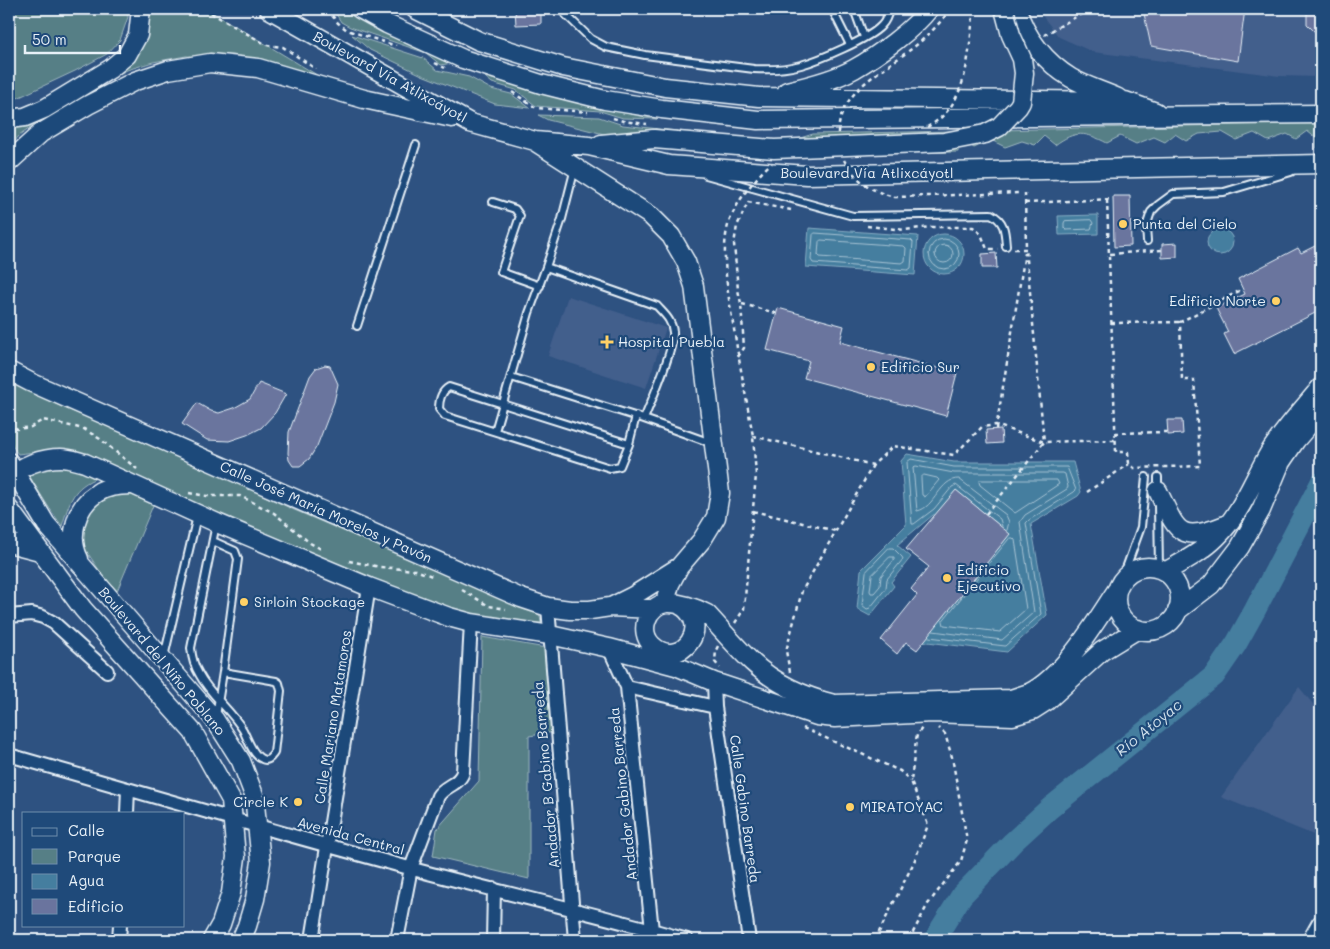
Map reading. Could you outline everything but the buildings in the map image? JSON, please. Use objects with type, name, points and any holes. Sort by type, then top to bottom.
[{"type":"main road","points":[[9,119],[25,117],[44,109],[110,69],[127,55],[138,35],[141,9]]},
{"type":"main road","name":"Boulevard Vía Atlixcáyotl","points":[[269,9],[470,122],[535,142],[588,146],[669,165],[807,176],[1317,164]]},
{"type":"main road","points":[[360,9],[387,24],[463,58],[541,84],[604,100],[758,120],[1321,114]]},
{"type":"main road","points":[[415,9],[479,41],[562,67],[665,87],[759,97],[1125,101]]},
{"type":"main road","points":[[588,146],[654,139],[774,149],[944,142],[985,134],[999,127],[1021,102],[1024,72],[1022,59],[1011,35],[1004,9]]},
{"type":"main road","points":[[1017,9],[1020,19],[1040,53],[1071,78],[1125,101],[1170,116]]},
{"type":"main road","points":[[759,97],[809,86],[853,69],[903,36],[924,11]]},
{"type":"main road","points":[[9,162],[41,133],[88,105],[135,81],[168,70],[210,63],[258,68],[364,99],[470,122]]},
{"type":"main road","points":[[535,142],[651,216],[671,236],[686,262],[694,286],[720,493],[716,517],[702,540],[679,567],[670,584],[665,606],[646,620],[646,636],[655,653],[676,666],[718,676],[817,716],[835,718],[932,713],[1013,716],[1033,710],[1047,701],[1102,651],[1138,629],[1157,629],[1172,619],[1177,611],[1180,597],[1171,577],[1162,570],[1149,567],[1139,568],[1130,572],[1120,584],[1116,598],[1120,613],[1130,624],[1138,629]]},
{"type":"main road","name":"Calle José María Morelos y Pavón","points":[[9,371],[30,382],[521,598],[548,607],[590,610],[610,607],[665,606],[697,608],[707,614],[753,662],[770,676],[818,700],[834,704],[1011,699],[1029,692],[1046,681],[1068,659],[1084,640],[1120,584]]},
{"type":"main road","points":[[1162,570],[1205,547],[1217,538],[1249,494],[1268,455],[1282,434],[1321,387]]},
{"type":"main road","points":[[1177,611],[1211,585],[1240,547],[1261,510],[1282,462],[1296,440],[1321,411]]},
{"type":"main road","points":[[11,471],[41,460],[62,458],[136,479],[216,523],[369,587],[449,617],[471,623],[609,648],[672,653],[688,645],[693,637],[693,619],[688,612],[665,606]]},
{"type":"main road","name":"Boulevard del Niño Poblano","points":[[11,471],[46,524],[215,720],[241,761],[254,795],[260,862],[256,890],[247,926],[241,940]]},
{"type":"main road","points":[[87,572],[77,557],[73,540],[75,522],[83,505],[96,493],[136,479]]},
{"type":"main road","points":[[1158,484],[1171,520],[1182,530],[1190,534],[1198,534],[1228,524]]},
{"type":"main road","name":"Boulevard del Niño Poblano","points":[[9,509],[83,609],[193,732],[231,800],[236,857],[231,893],[221,924],[212,940]]},
{"type":"main road","points":[[9,543],[40,551]]},
{"type":"main road","points":[[610,607],[633,596],[679,567]]},
{"type":"main road","points":[[1312,940],[1321,924]]},
{"type":"street","name":"Calle Mariano Matamoros","points":[[312,940],[369,587]]},
{"type":"street","name":"Andador B Gabino Barreda","points":[[548,607],[575,940]]},
{"type":"street","points":[[9,616],[32,614],[54,623],[107,671]]},
{"type":"street","points":[[397,940],[411,868],[441,792],[459,780],[463,772],[471,623]]},
{"type":"street","name":"Andador Gabino Barreda","points":[[609,648],[627,687],[653,935]]},
{"type":"street","name":"Calle Gabino Barreda","points":[[718,676],[716,707],[749,940]]},
{"type":"street","points":[[627,687],[716,707]]},
{"type":"street","name":"Avenida Central","points":[[9,755],[258,827],[572,908],[653,935],[687,940]]},
{"type":"street","points":[[127,812],[128,789]]},
{"type":"street","points":[[492,940],[494,889]]},
{"type":"street","points":[[119,940],[120,926]]},
{"type":"lane","points":[[560,9],[591,39],[606,47],[645,55],[771,70],[802,65],[864,37],[881,27],[887,18],[889,9]]},
{"type":"lane","points":[[832,9],[850,44]]},
{"type":"lane","points":[[854,9],[864,37]]},
{"type":"lane","points":[[357,326],[416,145]]},
{"type":"lane","points":[[1146,241],[1146,227],[1151,212],[1173,194],[1224,192],[1317,164]]},
{"type":"lane","points":[[669,165],[853,216],[991,214],[1004,227],[1006,246]]},
{"type":"lane","points":[[495,431],[529,313],[562,219],[576,167]]},
{"type":"lane","points":[[493,202],[515,209],[520,216],[501,272],[540,286]]},
{"type":"lane","points":[[546,266],[656,306],[669,318],[674,333],[671,348],[644,419]]},
{"type":"lane","points":[[511,377],[636,416],[715,445]]},
{"type":"lane","points":[[628,444],[449,387],[442,393],[439,404],[439,409],[445,416],[610,468],[620,466],[628,444],[636,416]]},
{"type":"lane","points":[[1120,584],[1141,527],[1146,477]]},
{"type":"lane","points":[[1158,484],[1162,570]]},
{"type":"lane","points":[[164,661],[197,514]]},
{"type":"lane","points":[[216,523],[191,648],[192,659],[199,676],[242,728],[256,755],[261,759],[271,758],[274,753],[281,687],[276,681],[223,672]]},
{"type":"lane","points":[[213,541],[235,551],[238,559],[215,720]]},
{"type":"lane","points":[[189,690],[199,676]]},
{"type":"path","points":[[194,9],[199,11],[200,9]]},
{"type":"path","points":[[204,9],[267,45],[282,47],[323,73]]},
{"type":"path","points":[[921,130],[935,123],[946,114],[955,102],[963,84],[974,9]]},
{"type":"path","points":[[1042,36],[1090,9]]},
{"type":"path","points":[[718,676],[715,662],[716,650],[744,609],[756,476],[753,436],[738,358],[726,272],[726,241],[729,222],[745,192],[765,168],[778,159]]},
{"type":"path","points":[[986,514],[1044,442],[1026,249],[1025,193]]},
{"type":"path","points":[[1025,202],[1113,199]]},
{"type":"path","points":[[1107,200],[1116,452],[1128,452],[1129,464],[1134,468],[1200,466],[1194,380],[1182,380],[1180,322]]},
{"type":"path","points":[[738,358],[744,348],[734,244],[737,226],[748,202],[796,211]]},
{"type":"path","points":[[867,226],[905,230],[930,227],[973,227],[981,234],[987,254]]},
{"type":"path","points":[[987,249],[1026,249]]},
{"type":"path","points":[[996,427],[1026,249]]},
{"type":"path","points":[[1110,254],[1162,250]]},
{"type":"path","points":[[1112,323],[1180,322],[1243,289]]},
{"type":"path","points":[[741,304],[776,313]]},
{"type":"path","points":[[9,404],[16,429]]},
{"type":"path","points":[[9,429],[31,427],[43,420],[84,429],[100,439],[136,479]]},
{"type":"path","points":[[789,687],[791,672],[786,651],[802,590],[873,465],[894,446],[954,455],[982,427],[996,427],[1044,442],[1115,440]]},
{"type":"path","points":[[1115,433],[1168,432]]},
{"type":"path","points":[[753,436],[873,465]]},
{"type":"path","points":[[1088,492],[1129,464]]},
{"type":"path","points":[[182,491],[207,496],[240,496],[274,513],[310,543],[326,552]]},
{"type":"path","points":[[753,511],[836,531]]},
{"type":"path","points":[[342,560],[380,568],[414,570],[437,578]]},
{"type":"path","points":[[460,588],[489,606],[506,609]]},
{"type":"path","points":[[911,781],[917,735],[919,731],[927,726]]},
{"type":"path","points":[[909,940],[928,904],[962,861],[967,840],[952,758],[945,734],[936,726]]},
{"type":"path","points":[[800,727],[900,771],[911,781],[928,825],[914,862],[874,940]]},
{"type":"shaded area","points":[[1037,9],[1321,9],[1321,77],[1279,76],[1093,52],[1059,37]]},
{"type":"shaded area","name":"Hospital Puebla","points":[[568,296],[666,328],[646,388],[548,356]]},
{"type":"shaded area","points":[[1299,687],[1321,714],[1321,838],[1221,797]]},
{"type":"green space","points":[[9,9],[126,9],[128,17],[120,40],[107,54],[9,102]]},
{"type":"green space","points":[[146,9],[207,9],[337,87],[285,66],[253,61],[186,56],[153,62],[127,70],[97,85],[52,112],[19,136],[9,148],[9,125],[130,59]]},
{"type":"green space","points":[[333,9],[347,9],[452,63],[441,65],[426,53],[350,27],[341,22]]},
{"type":"green space","points":[[352,35],[423,58],[437,70],[469,77],[491,89],[511,94],[530,108],[495,104],[422,75],[370,50]]},
{"type":"green space","points":[[485,77],[603,109],[657,119],[623,118],[600,111],[536,106],[516,90],[492,83]]},
{"type":"green space","points":[[538,115],[599,117],[623,125],[787,143],[636,142],[548,120]]},
{"type":"green space","points":[[1321,123],[1321,148],[1317,148],[1317,139],[1307,131],[1296,139],[1287,134],[1268,141],[1254,133],[1236,140],[1222,132],[1199,134],[1186,141],[1175,134],[1165,142],[1154,137],[1136,144],[1120,136],[1107,143],[1081,134],[1069,137],[1055,145],[1044,136],[1035,145],[1022,141],[1005,147],[991,140],[974,148],[958,138],[958,152],[798,154],[794,140],[813,134]]},
{"type":"green space","points":[[9,379],[20,387],[60,406],[216,473],[292,509],[471,586],[532,609],[540,616],[541,623],[501,623],[475,618],[370,580],[60,449],[18,454],[10,438]]},
{"type":"green space","points":[[63,464],[99,477],[83,485],[73,496],[62,526],[26,471]]},
{"type":"green space","points":[[114,493],[132,495],[154,503],[117,591],[101,573],[81,543],[81,517],[89,507]]},
{"type":"green space","points":[[482,637],[546,648],[555,732],[529,736],[529,879],[433,856],[437,829],[479,781]]},
{"type":"water","points":[[1098,215],[1098,234],[1059,235],[1058,216]]},
{"type":"water","points":[[809,228],[918,236],[915,275],[806,267]]},
{"type":"water","points":[[1220,229],[1229,233],[1233,242],[1229,251],[1220,255],[1211,251],[1207,242],[1211,233]]},
{"type":"water","points":[[948,234],[955,237],[961,243],[964,254],[963,262],[955,271],[948,274],[940,274],[933,271],[925,262],[924,250],[927,243],[936,235]]},
{"type":"water","points":[[907,454],[954,462],[1073,462],[1081,492],[1078,496],[1031,524],[1047,615],[1007,652],[904,639],[998,524],[956,490],[936,515],[933,515],[897,545],[911,557],[891,582],[894,586],[870,616],[857,609],[861,570],[906,525],[901,461]]},
{"type":"waterway","name":"Río Atoyac","points":[[935,940],[962,895],[1013,842],[1049,809],[1214,676],[1236,644],[1255,610],[1321,483]]},
{"type":"place","name":"Punta del Cielo","points":[[1123,224]]},
{"type":"place","name":"Edificio Norte","points":[[1276,301]]},
{"type":"place","name":"Hospital Puebla","points":[[607,342]]},
{"type":"place","name":"Edificio Sur","points":[[871,367]]},
{"type":"place","name":"Edificio Ejecutivo","points":[[947,578]]},
{"type":"place","name":"Sirloin Stockage","points":[[244,602]]},
{"type":"place","name":"Circle K","points":[[298,802]]},
{"type":"place","name":"MIRATOYAC","points":[[850,807]]}]
